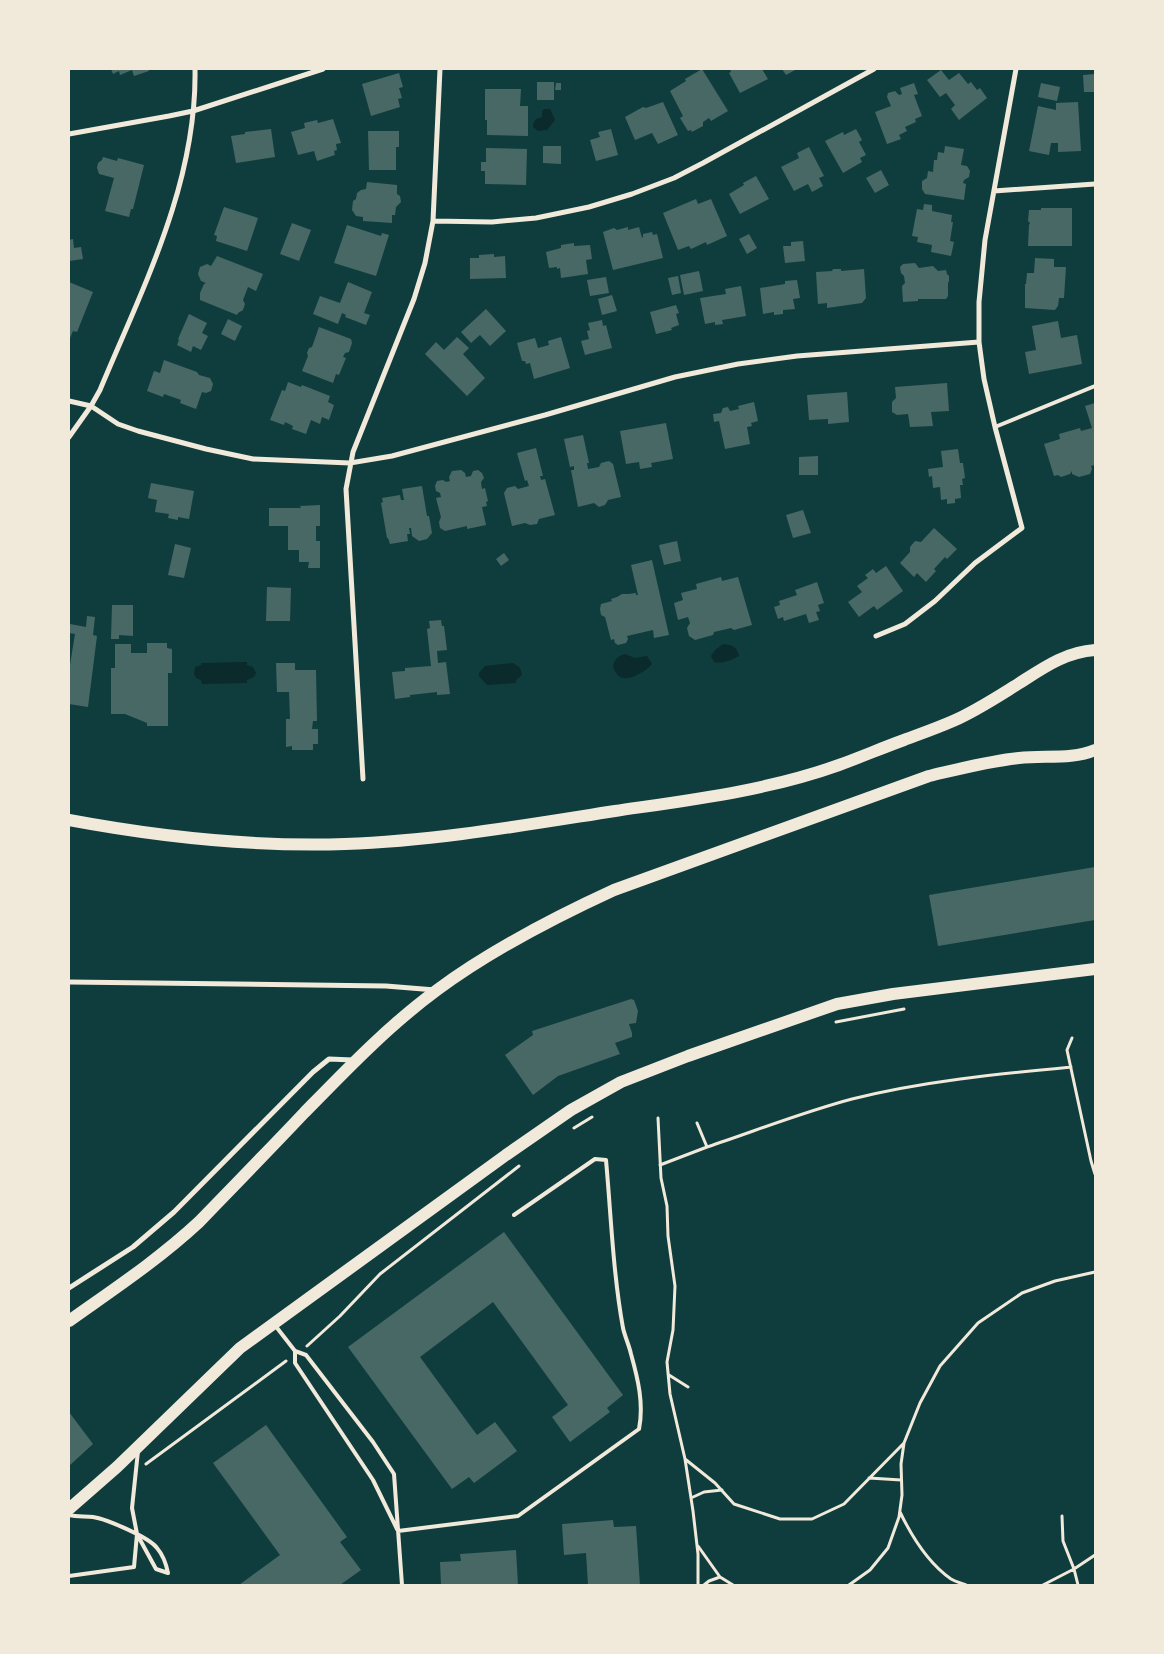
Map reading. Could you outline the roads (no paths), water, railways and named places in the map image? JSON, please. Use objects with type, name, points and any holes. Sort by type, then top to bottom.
[{"type":"main road","points":[[69,820],[128,831],[207,840],[286,845],[346,844],[499,830],[741,792],[839,765],[954,721],[988,703],[1065,656],[1095,650]]},
{"type":"main road","points":[[69,1321],[136,1275],[199,1222],[356,1060],[395,1024],[438,990],[525,934],[614,890],[929,776],[977,764],[1025,757],[1073,756],[1095,750]]},
{"type":"main road","points":[[70,1507],[118,1468],[240,1348],[571,1110],[621,1082],[837,1004],[893,994],[1095,969]]},
{"type":"street","points":[[69,437],[100,390],[165,234],[176,201],[186,157],[193,110],[195,69]]},
{"type":"street","points":[[69,134],[193,110],[323,69]]},
{"type":"street","points":[[363,779],[346,503],[350,463],[414,299],[425,263],[432,221],[440,69]]},
{"type":"street","points":[[432,221],[492,222],[536,218],[589,207],[632,194],[674,178],[874,69]]},
{"type":"street","points":[[876,636],[905,624],[935,601],[975,564],[1022,528],[994,427],[979,342],[979,302],[985,240],[1016,69]]},
{"type":"street","points":[[994,191],[1095,184]]},
{"type":"street","points":[[69,401],[91,406],[118,424],[206,449],[253,459],[350,463],[392,456],[545,415],[675,377],[738,364],[797,356],[979,342]]},
{"type":"street","points":[[69,982],[386,986],[438,990]]},
{"type":"street","points":[[69,1288],[133,1247],[174,1212],[313,1072],[329,1059],[356,1060]]},
{"type":"lane","points":[[994,427],[1095,386]]},
{"type":"lane","points":[[398,1531],[518,1516],[639,1429],[642,1400],[621,1312],[606,1160],[595,1160],[514,1215]]},
{"type":"lane","points":[[274,1323],[295,1352],[295,1363],[373,1480],[398,1531]]},
{"type":"lane","points":[[295,1352],[306,1355],[374,1442],[394,1474],[402,1585]]},
{"type":"lane","points":[[70,1507],[137,1534],[156,1546],[166,1562],[168,1573],[156,1569],[137,1534],[132,1508],[139,1447]]},
{"type":"lane","points":[[69,1576],[134,1567],[137,1534]]},
{"type":"water","points":[[544,109],[550,109],[555,120],[547,130],[538,131],[533,127],[533,124],[536,119],[542,117]]},
{"type":"water","points":[[723,644],[734,647],[739,656],[724,662],[714,662],[711,656]]},
{"type":"water","points":[[625,654],[635,658],[647,656],[652,664],[635,676],[621,677],[613,667],[617,658]]},
{"type":"water","points":[[247,662],[247,665],[253,667],[256,673],[254,677],[247,680],[247,683],[202,684],[201,680],[196,678],[194,674],[195,667],[201,665],[201,663]]},
{"type":"water","points":[[513,663],[520,668],[522,675],[516,680],[516,683],[487,685],[479,676],[479,673],[485,666]]}]
